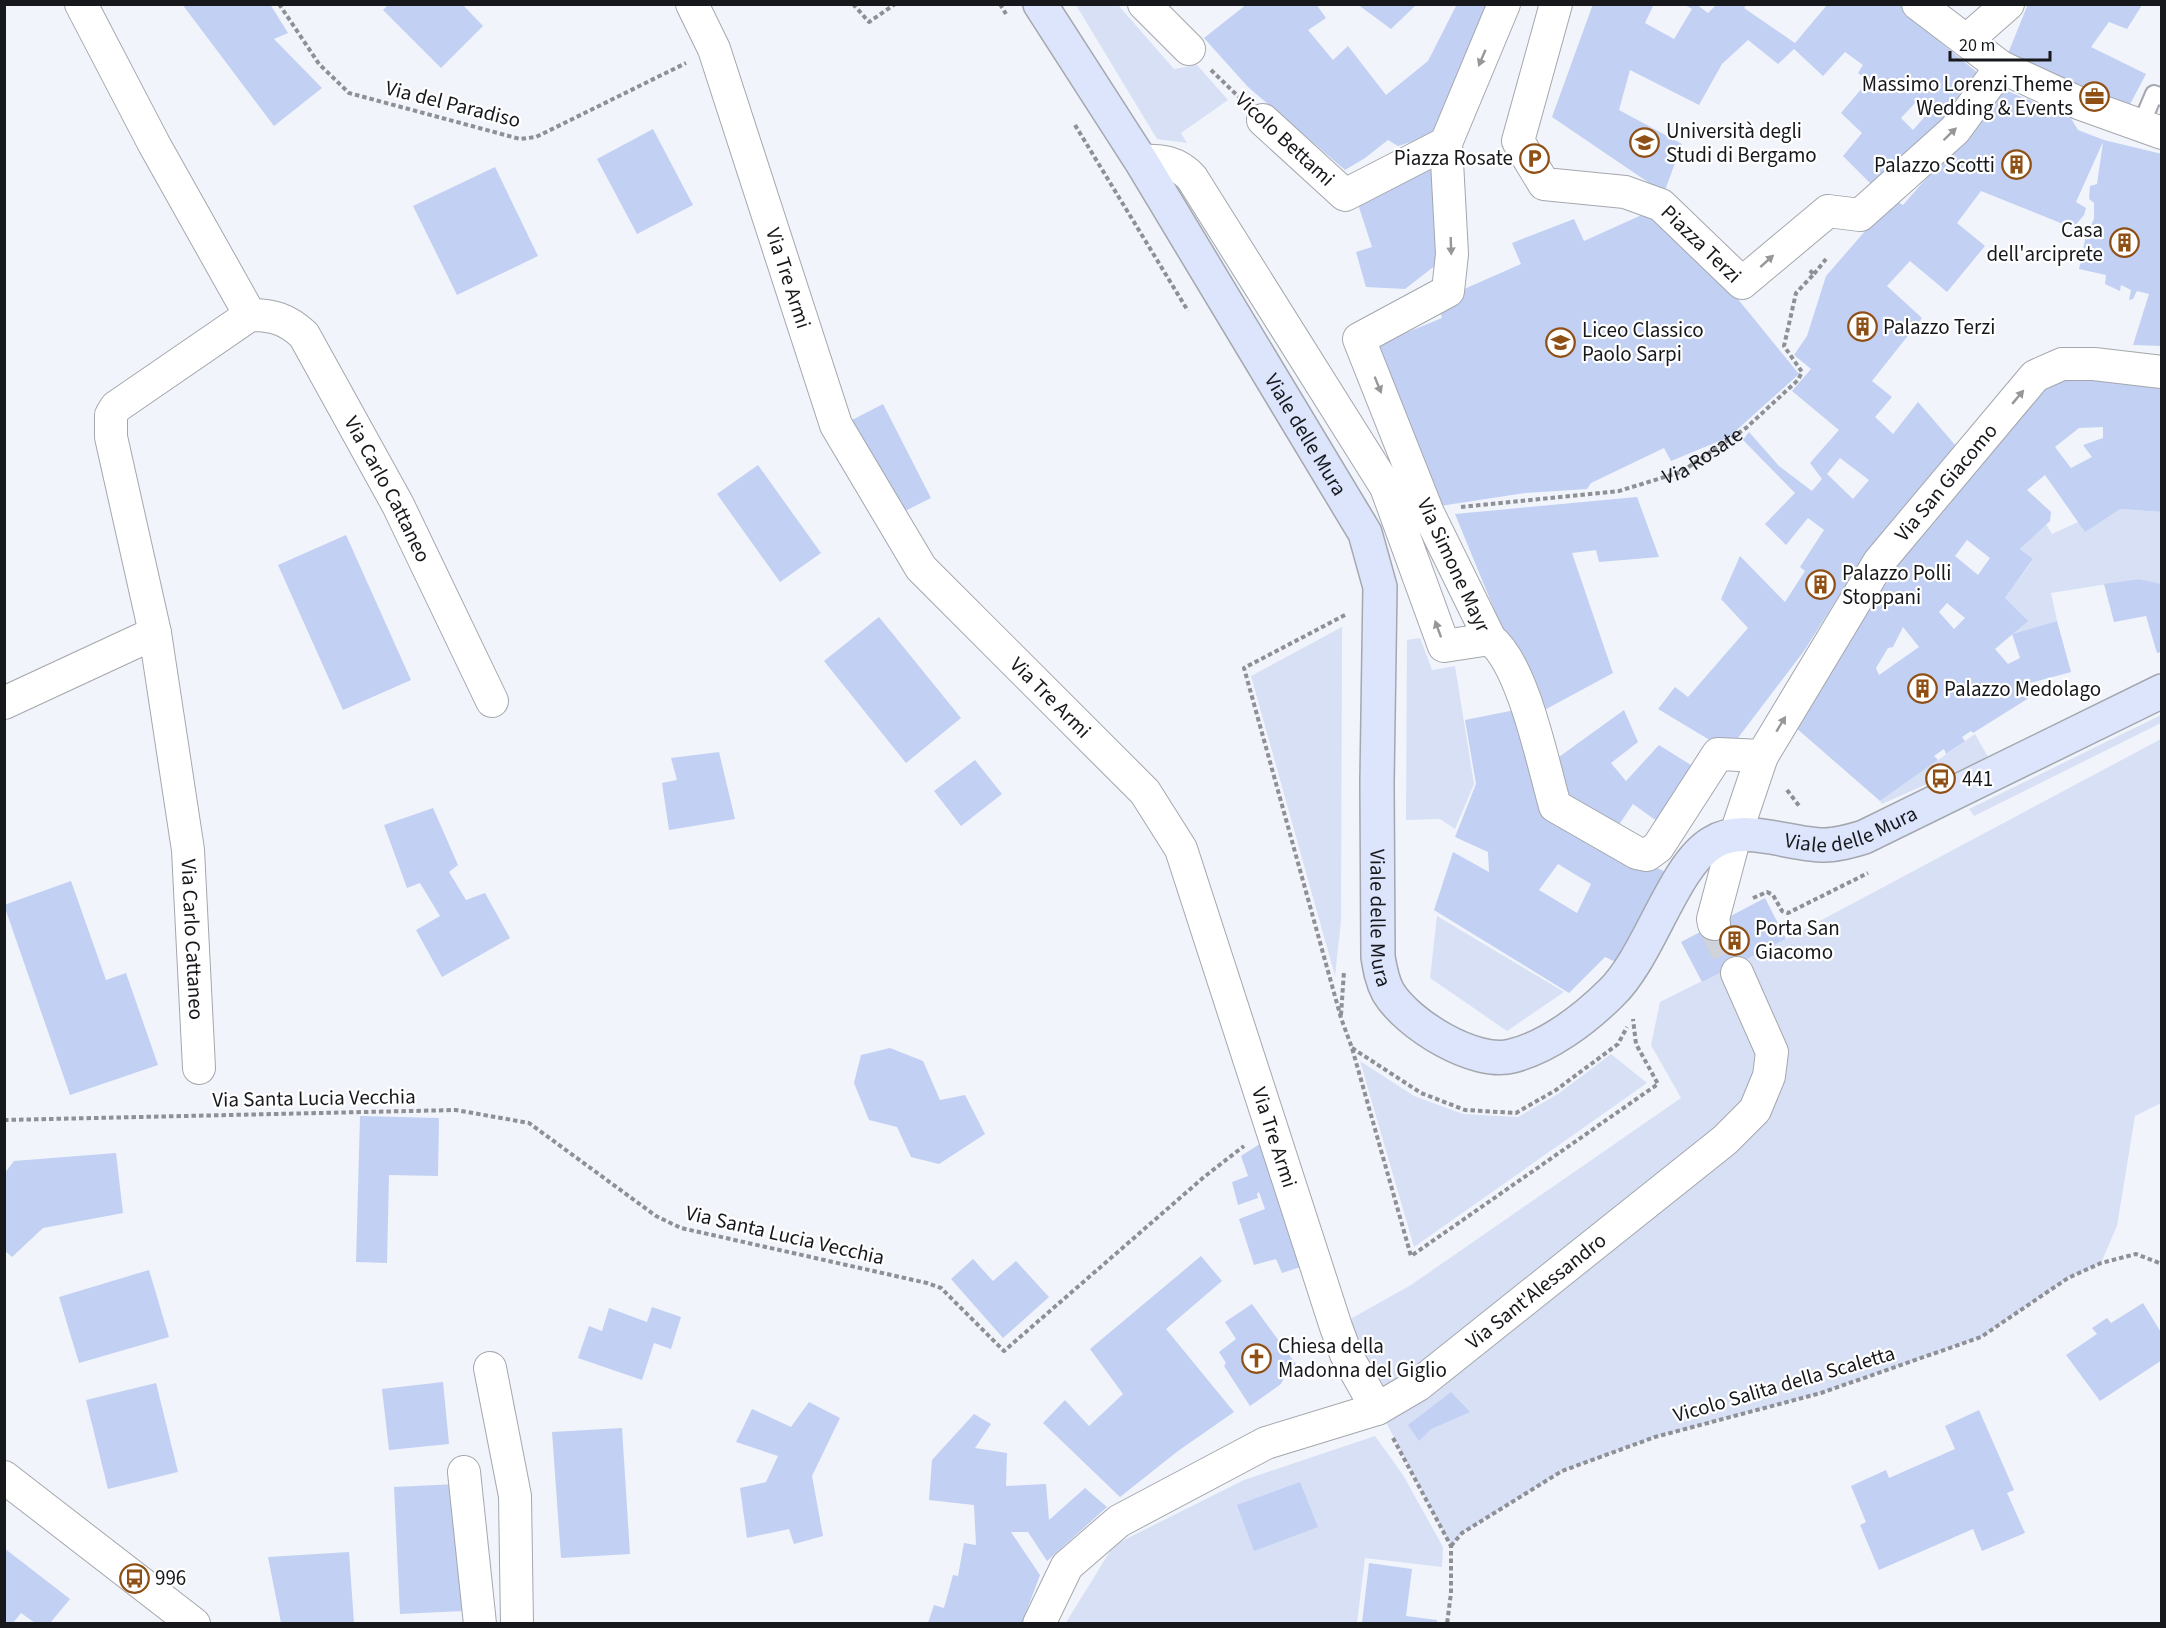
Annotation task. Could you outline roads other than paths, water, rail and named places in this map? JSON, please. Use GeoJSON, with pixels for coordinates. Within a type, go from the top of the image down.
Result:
{"type":"FeatureCollection","features":[{"type":"Feature","properties":{"kind":"street"},"geometry":{"type":"LineString","coordinates":[[81,4],[154,144],[250,315]]}},
{"type":"Feature","properties":{"kind":"street","name":"Via Tre Armi"},"geometry":{"type":"LineString","coordinates":[[692,4],[714,49],[836,425],[921,568],[1145,792],[1181,849],[1270,1130],[1346,1354],[1377,1409]]}},
{"type":"Feature","properties":{"kind":"street","name":"Viale delle Mura"},"geometry":{"type":"LineString","coordinates":[[1040,4],[1142,161],[1365,533],[1375,562],[1380,587],[1377,782],[1378,957],[1389,993],[1426,1028],[1468,1051],[1488,1057],[1509,1057],[1527,1052],[1548,1041],[1614,991],[1640,955],[1689,867],[1711,843],[1735,836],[1824,845],[1864,837],[2162,691]]}},
{"type":"Feature","properties":{"kind":"street"},"geometry":{"type":"LineString","coordinates":[[1144,4],[1189,49]]}},
{"type":"Feature","properties":{"kind":"street","name":"Via Simone Mayr"},"geometry":{"type":"LineString","coordinates":[[1142,161],[1169,162],[1179,166],[1192,178],[1386,487],[1444,646],[1496,643],[1428,513],[1359,339],[1448,291],[1452,254],[1446,142],[1504,4]]}},
{"type":"Feature","properties":{"kind":"street","name":"Piazza Terzi"},"geometry":{"type":"LineString","coordinates":[[1556,4],[1518,141],[1544,184],[1625,192],[1661,205],[1742,283],[1828,211],[1860,215],[1955,130],[2001,67]]}},
{"type":"Feature","properties":{"kind":"street"},"geometry":{"type":"LineString","coordinates":[[1918,4],[2001,67],[2081,104],[2151,130]]}},
{"type":"Feature","properties":{"kind":"street"},"geometry":{"type":"LineString","coordinates":[[1967,40],[2006,7]]}},
{"type":"Feature","properties":{"kind":"street","name":"Vicolo Bettami"},"geometry":{"type":"LineString","coordinates":[[1263,120],[1345,195],[1446,142]]}},
{"type":"Feature","properties":{"kind":"street","name":"Via Carlo Cattaneo"},"geometry":{"type":"LineString","coordinates":[[200,1068],[188,850],[155,633],[111,437],[111,415],[116,407],[250,315],[282,318],[304,335],[398,505],[492,701]]}},
{"type":"Feature","properties":{"kind":"street","name":"Via San Giacomo"},"geometry":{"type":"LineString","coordinates":[[1735,836],[1762,756],[1879,562],[2035,376],[2062,364],[2094,364],[2162,372]]}},
{"type":"Feature","properties":{"kind":"street"},"geometry":{"type":"LineString","coordinates":[[4,704],[155,633]]}},
{"type":"Feature","properties":{"kind":"street"},"geometry":{"type":"LineString","coordinates":[[1496,643],[1527,708],[1555,806],[1637,853],[1647,855],[1658,846],[1718,754],[1762,756]]}},
{"type":"Feature","properties":{"kind":"street"},"geometry":{"type":"LineString","coordinates":[[1714,924],[1713,920],[1735,836]]}},
{"type":"Feature","properties":{"kind":"street","name":"Via Sant'Alessandro"},"geometry":{"type":"LineString","coordinates":[[1039,1623],[1067,1566],[1119,1521],[1266,1443],[1377,1409],[1418,1385],[1725,1140],[1755,1110],[1770,1076],[1772,1052],[1737,973]]}},
{"type":"Feature","properties":{"kind":"street"},"geometry":{"type":"LineString","coordinates":[[490,1368],[515,1496],[517,1623]]}},
{"type":"Feature","properties":{"kind":"street"},"geometry":{"type":"LineString","coordinates":[[464,1472],[480,1623]]}},
{"type":"Feature","properties":{"kind":"street"},"geometry":{"type":"LineString","coordinates":[[4,1477],[194,1623]]}},
{"type":"Feature","properties":{"kind":"lane"},"geometry":{"type":"LineString","coordinates":[[2151,130],[2154,94],[2162,97]]}},
{"type":"Feature","properties":{"kind":"tunnel"},"geometry":{"type":"LineString","coordinates":[[1714,924],[1737,973]]}},
{"type":"Feature","properties":{"kind":"place","name":"Massimo Lorenzi Theme Wedding & Events"},"geometry":{"type":"Point","coordinates":[2094,96]}},
{"type":"Feature","properties":{"kind":"place","name":"Università degli Studi di Bergamo"},"geometry":{"type":"Point","coordinates":[1645,143]}},
{"type":"Feature","properties":{"kind":"place","name":"Piazza Rosate"},"geometry":{"type":"Point","coordinates":[1534,158]}},
{"type":"Feature","properties":{"kind":"place","name":"Palazzo Scotti"},"geometry":{"type":"Point","coordinates":[2016,165]}},
{"type":"Feature","properties":{"kind":"place","name":"Casa dell'arciprete"},"geometry":{"type":"Point","coordinates":[2124,242]}},
{"type":"Feature","properties":{"kind":"place","name":"Palazzo Terzi"},"geometry":{"type":"Point","coordinates":[1862,327]}},
{"type":"Feature","properties":{"kind":"place","name":"Liceo Classico Paolo Sarpi"},"geometry":{"type":"Point","coordinates":[1561,342]}},
{"type":"Feature","properties":{"kind":"place","name":"Palazzo Polli Stoppani"},"geometry":{"type":"Point","coordinates":[1821,585]}},
{"type":"Feature","properties":{"kind":"place","name":"Palazzo Medolago"},"geometry":{"type":"Point","coordinates":[1923,689]}},
{"type":"Feature","properties":{"kind":"place","name":"441"},"geometry":{"type":"Point","coordinates":[1941,779]}},
{"type":"Feature","properties":{"kind":"place","name":"Porta San Giacomo"},"geometry":{"type":"Point","coordinates":[1734,940]}},
{"type":"Feature","properties":{"kind":"place","name":"Chiesa della Madonna del Giglio"},"geometry":{"type":"Point","coordinates":[1257,1358]}},
{"type":"Feature","properties":{"kind":"place","name":"996"},"geometry":{"type":"Point","coordinates":[134,1578]}}]}
